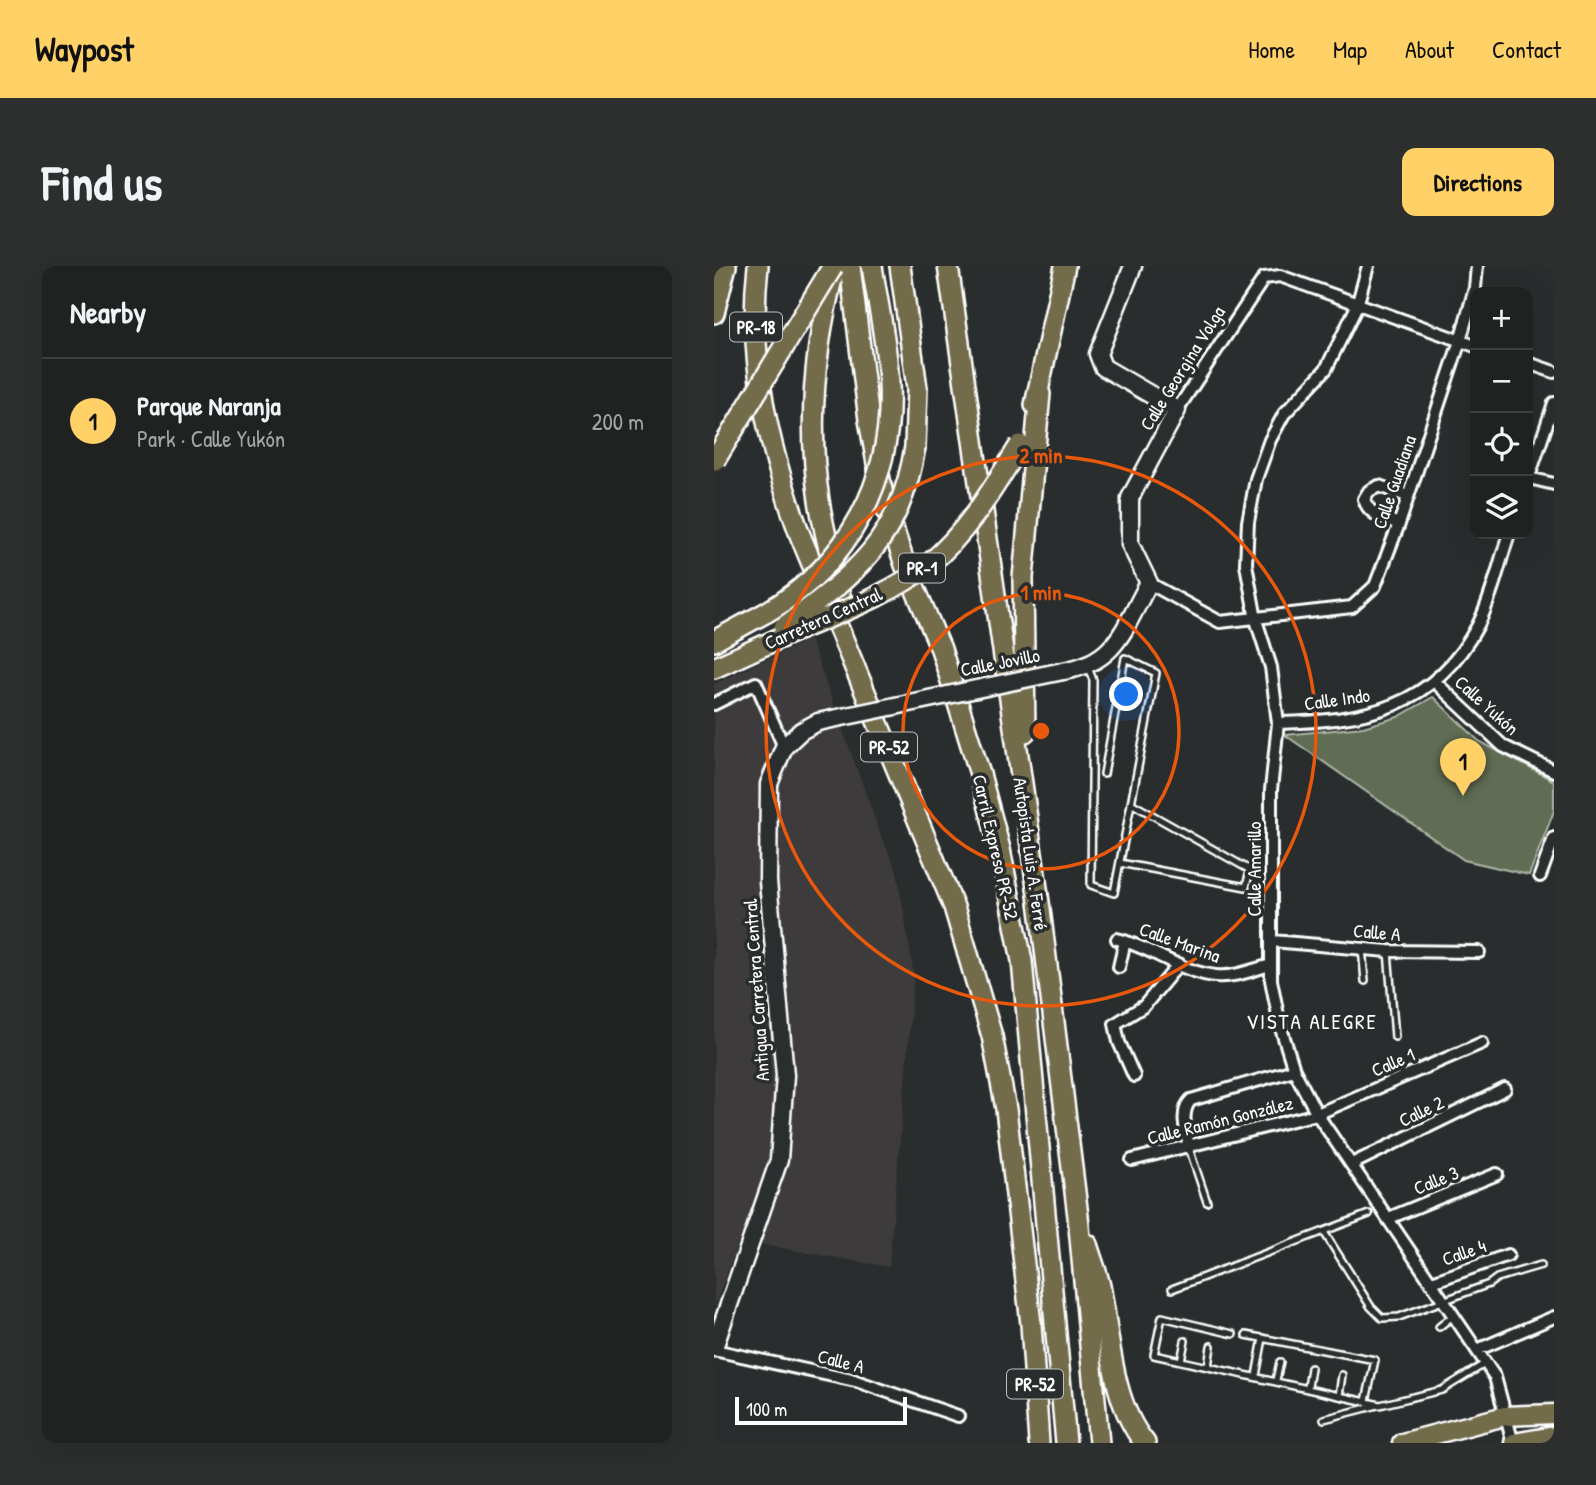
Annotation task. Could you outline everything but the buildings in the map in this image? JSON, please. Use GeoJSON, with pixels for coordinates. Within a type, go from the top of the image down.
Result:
{"type":"FeatureCollection","features":[{"type":"Feature","properties":{"kind":"highway"},"geometry":{"type":"LineString","coordinates":[[714,313],[726,266]]}},
{"type":"Feature","properties":{"kind":"highway","name":"PR-18"},"geometry":{"type":"LineString","coordinates":[[758,266],[756,315],[760,388]]}},
{"type":"Feature","properties":{"kind":"highway"},"geometry":{"type":"LineString","coordinates":[[714,461],[834,266]]}},
{"type":"Feature","properties":{"kind":"highway"},"geometry":{"type":"LineString","coordinates":[[834,266],[818,348],[813,442],[824,527],[866,689]]}},
{"type":"Feature","properties":{"kind":"highway","name":"Carril Expreso PR-52"},"geometry":{"type":"LineString","coordinates":[[850,266],[869,420],[884,501],[905,565],[941,649],[980,774],[1000,849],[1022,961],[1066,1443]]}},
{"type":"Feature","properties":{"kind":"highway"},"geometry":{"type":"LineString","coordinates":[[714,641],[799,593],[831,560],[858,522],[876,478],[884,446],[889,386],[872,266]]}},
{"type":"Feature","properties":{"kind":"highway"},"geometry":{"type":"LineString","coordinates":[[782,633],[846,582],[875,550],[904,491],[915,447],[917,388],[900,266]]}},
{"type":"Feature","properties":{"kind":"highway","name":"Autopista Luis A. Ferré"},"geometry":{"type":"LineString","coordinates":[[947,266],[1025,808],[1078,1216],[1099,1443]]}},
{"type":"Feature","properties":{"kind":"highway","name":"Carretera Central"},"geometry":{"type":"LineString","coordinates":[[714,668],[782,633],[905,581],[930,563],[957,537],[991,492],[1020,445],[1040,394],[1065,266]]}},
{"type":"Feature","properties":{"kind":"highway","name":"PR-52"},"geometry":{"type":"LineString","coordinates":[[760,388],[778,474],[800,535],[954,907],[992,1036],[1006,1110],[1031,1324],[1039,1443]]}},
{"type":"Feature","properties":{"kind":"highway"},"geometry":{"type":"LineString","coordinates":[[1025,808],[1023,578],[1040,394]]}},
{"type":"Feature","properties":{"kind":"highway"},"geometry":{"type":"LineString","coordinates":[[1078,1216],[1099,1283],[1114,1363],[1130,1423],[1145,1443]]}},
{"type":"Feature","properties":{"kind":"highway"},"geometry":{"type":"LineString","coordinates":[[1026,1443],[1031,1324]]}},
{"type":"Feature","properties":{"kind":"main road"},"geometry":{"type":"LineString","coordinates":[[1402,1443],[1505,1416],[1554,1414]]}},
{"type":"Feature","properties":{"kind":"main road"},"geometry":{"type":"LineString","coordinates":[[1513,1443],[1554,1436]]}},
{"type":"Feature","properties":{"kind":"street"},"geometry":{"type":"LineString","coordinates":[[1133,266],[1098,349],[1100,363],[1177,410]]}},
{"type":"Feature","properties":{"kind":"street","name":"Calle Amarillo"},"geometry":{"type":"LineString","coordinates":[[1368,266],[1357,306],[1326,369],[1284,414],[1256,479],[1248,522],[1246,564],[1256,620],[1271,667],[1278,723],[1271,790],[1271,965],[1280,1026],[1294,1070],[1317,1114],[1495,1377],[1513,1443]]}},
{"type":"Feature","properties":{"kind":"street","name":"Calle Guadiana"},"geometry":{"type":"LineString","coordinates":[[1256,620],[1352,607],[1375,586],[1399,524],[1460,341],[1475,288],[1477,266]]}},
{"type":"Feature","properties":{"kind":"street","name":"Calle Georgina Volga"},"geometry":{"type":"LineString","coordinates":[[1149,583],[1130,544],[1130,498],[1177,410],[1264,278],[1280,276],[1357,306],[1470,344]]}},
{"type":"Feature","properties":{"kind":"street"},"geometry":{"type":"LineString","coordinates":[[1533,365],[1554,372]]}},
{"type":"Feature","properties":{"kind":"street"},"geometry":{"type":"LineString","coordinates":[[1529,476],[1554,403]]}},
{"type":"Feature","properties":{"kind":"street"},"geometry":{"type":"LineString","coordinates":[[1533,480],[1554,484]]}},
{"type":"Feature","properties":{"kind":"street"},"geometry":{"type":"LineString","coordinates":[[1399,524],[1373,514],[1367,509],[1364,499],[1369,491],[1379,486],[1407,496]]}},
{"type":"Feature","properties":{"kind":"street","name":"Calle Indo"},"geometry":{"type":"LineString","coordinates":[[1278,723],[1367,715],[1403,702],[1435,682],[1460,653],[1479,624],[1507,539]]}},
{"type":"Feature","properties":{"kind":"street"},"geometry":{"type":"LineString","coordinates":[[1149,583],[1220,622],[1256,620]]}},
{"type":"Feature","properties":{"kind":"street","name":"Calle Jovillo"},"geometry":{"type":"LineString","coordinates":[[818,722],[1063,671],[1100,660],[1113,648],[1149,583]]}},
{"type":"Feature","properties":{"kind":"street","name":"Calle Yukón"},"geometry":{"type":"LineString","coordinates":[[1435,682],[1503,746],[1554,771]]}},
{"type":"Feature","properties":{"kind":"street"},"geometry":{"type":"LineString","coordinates":[[714,704],[756,684],[784,747]]}},
{"type":"Feature","properties":{"kind":"street","name":"Antigua Carretera Central"},"geometry":{"type":"LineString","coordinates":[[714,1349],[779,1160],[785,1075],[768,881],[769,784],[784,747],[801,731],[818,722]]}},
{"type":"Feature","properties":{"kind":"street"},"geometry":{"type":"LineString","coordinates":[[1539,876],[1554,838]]}},
{"type":"Feature","properties":{"kind":"street","name":"Calle Marina"},"geometry":{"type":"LineString","coordinates":[[1119,967],[1121,940],[1216,976],[1271,965]]}},
{"type":"Feature","properties":{"kind":"street","name":"Calle A"},"geometry":{"type":"LineString","coordinates":[[1272,941],[1388,951],[1479,952]]}},
{"type":"Feature","properties":{"kind":"street"},"geometry":{"type":"LineString","coordinates":[[1135,1076],[1119,1042],[1115,1024],[1144,1006],[1179,964]]}},
{"type":"Feature","properties":{"kind":"street","name":"Calle 1"},"geometry":{"type":"LineString","coordinates":[[1317,1114],[1482,1043]]}},
{"type":"Feature","properties":{"kind":"street"},"geometry":{"type":"LineString","coordinates":[[1189,1148],[1185,1118],[1186,1105],[1191,1100],[1294,1070]]}},
{"type":"Feature","properties":{"kind":"street","name":"Calle 2"},"geometry":{"type":"LineString","coordinates":[[1352,1164],[1505,1088]]}},
{"type":"Feature","properties":{"kind":"street","name":"Calle Ramón González"},"geometry":{"type":"LineString","coordinates":[[1132,1160],[1189,1148],[1317,1114]]}},
{"type":"Feature","properties":{"kind":"street","name":"Calle 3"},"geometry":{"type":"LineString","coordinates":[[1389,1218],[1497,1174]]}},
{"type":"Feature","properties":{"kind":"street","name":"Calle 4"},"geometry":{"type":"LineString","coordinates":[[1432,1282],[1508,1255]]}},
{"type":"Feature","properties":{"kind":"street"},"geometry":{"type":"LineString","coordinates":[[1477,1350],[1554,1317]]}},
{"type":"Feature","properties":{"kind":"street","name":"Calle A"},"geometry":{"type":"LineString","coordinates":[[714,1349],[856,1381],[958,1416]]}},
{"type":"Feature","properties":{"kind":"lane"},"geometry":{"type":"LineString","coordinates":[[1087,665],[1093,680],[1091,885],[1114,893],[1156,673],[1125,658],[1104,774]]}},
{"type":"Feature","properties":{"kind":"lane"},"geometry":{"type":"LineString","coordinates":[[1121,863],[1246,887],[1250,870],[1131,803]]}},
{"type":"Feature","properties":{"kind":"lane"},"geometry":{"type":"LineString","coordinates":[[1362,948],[1365,981]]}},
{"type":"Feature","properties":{"kind":"lane"},"geometry":{"type":"LineString","coordinates":[[1388,951],[1395,1037]]}},
{"type":"Feature","properties":{"kind":"lane"},"geometry":{"type":"LineString","coordinates":[[1189,1148],[1207,1202]]}},
{"type":"Feature","properties":{"kind":"lane"},"geometry":{"type":"LineString","coordinates":[[1172,1289],[1369,1214]]}},
{"type":"Feature","properties":{"kind":"lane"},"geometry":{"type":"LineString","coordinates":[[1324,1232],[1371,1307],[1382,1318],[1399,1317],[1489,1284],[1497,1278],[1541,1265]]}},
{"type":"Feature","properties":{"kind":"lane"},"geometry":{"type":"LineString","coordinates":[[1439,1327],[1454,1315]]}},
{"type":"Feature","properties":{"kind":"lane"},"geometry":{"type":"LineString","coordinates":[[1233,1334],[1162,1317],[1154,1355],[1380,1405]]}},
{"type":"Feature","properties":{"kind":"lane"},"geometry":{"type":"LineString","coordinates":[[1246,1335],[1375,1360],[1366,1401]]}},
{"type":"Feature","properties":{"kind":"lane"},"geometry":{"type":"LineString","coordinates":[[1256,1376],[1263,1338]]}},
{"type":"Feature","properties":{"kind":"lane"},"geometry":{"type":"LineString","coordinates":[[1181,1361],[1185,1341]]}},
{"type":"Feature","properties":{"kind":"lane"},"geometry":{"type":"LineString","coordinates":[[1208,1367],[1211,1346]]}},
{"type":"Feature","properties":{"kind":"lane"},"geometry":{"type":"LineString","coordinates":[[1276,1380],[1280,1362]]}},
{"type":"Feature","properties":{"kind":"lane"},"geometry":{"type":"LineString","coordinates":[[1324,1419],[1442,1390],[1486,1363]]}},
{"type":"Feature","properties":{"kind":"lane"},"geometry":{"type":"LineString","coordinates":[[1308,1387],[1311,1368]]}},
{"type":"Feature","properties":{"kind":"lane"},"geometry":{"type":"LineString","coordinates":[[1339,1396],[1342,1375]]}},
{"type":"Feature","properties":{"kind":"shaded area"},"geometry":{"type":"Polygon","coordinates":[[[810,639],[881,836],[897,871],[914,976],[889,1267],[769,1246],[741,1236],[714,1307],[714,684],[810,639]]]}},
{"type":"Feature","properties":{"kind":"green space"},"geometry":{"type":"Polygon","coordinates":[[[1433,697],[1479,741],[1554,781],[1554,811],[1529,875],[1464,860],[1285,735],[1363,727],[1398,717],[1433,697]]]}},
{"type":"Feature","properties":{"kind":"place","name":"Parque Naranja"},"geometry":{"type":"Point","coordinates":[1463,796]}},
{"type":"Feature","properties":{"kind":"district","name":"VISTA ALEGRE"},"geometry":{"type":"Point","coordinates":[1312,1021]}}]}
